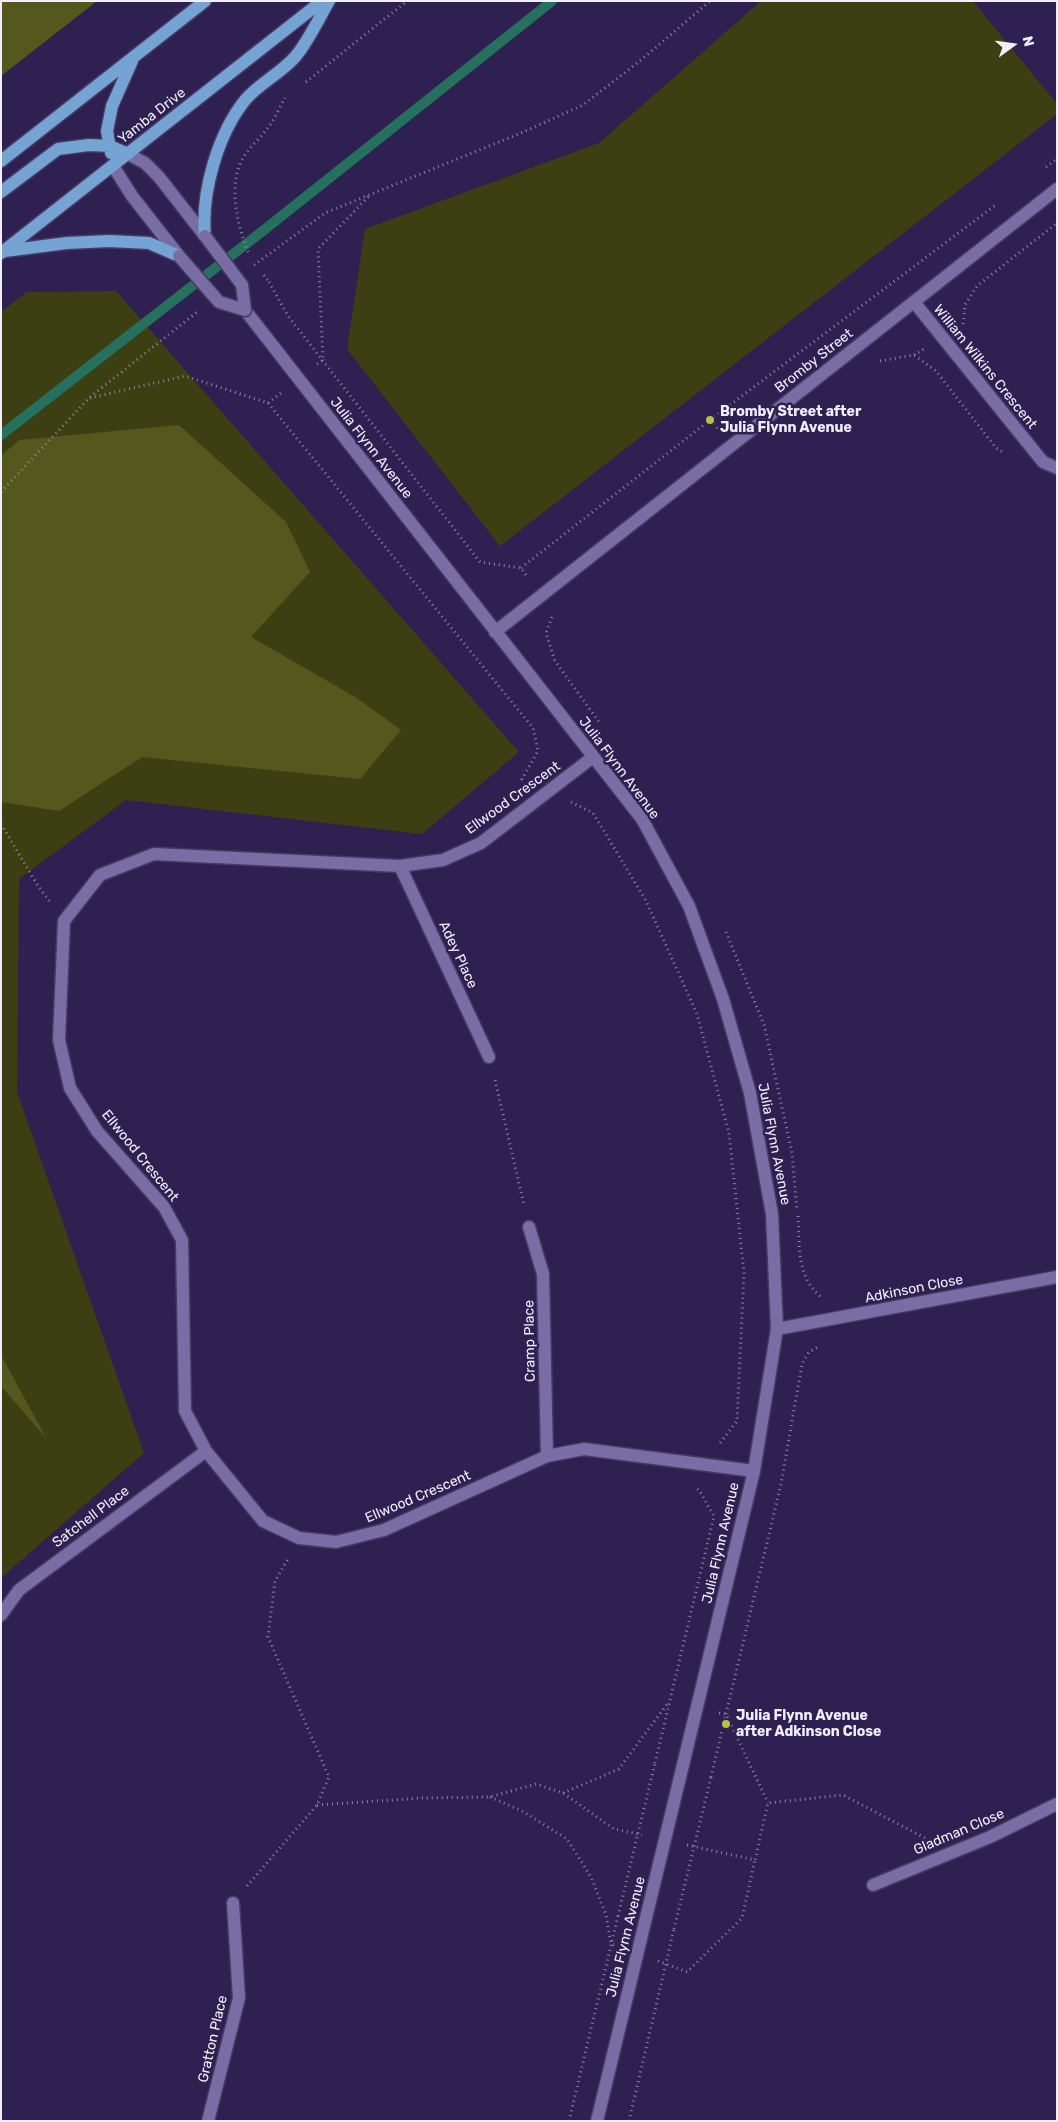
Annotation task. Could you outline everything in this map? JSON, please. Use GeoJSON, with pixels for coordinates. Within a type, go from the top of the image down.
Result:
{"type":"FeatureCollection","features":[{"type":"Feature","properties":{"kind":"main road"},"geometry":{"type":"LineString","coordinates":[[1,161],[205,1]]}},
{"type":"Feature","properties":{"kind":"main road","name":"Yamba Drive"},"geometry":{"type":"LineString","coordinates":[[2,252],[322,1]]}},
{"type":"Feature","properties":{"kind":"main road"},"geometry":{"type":"LineString","coordinates":[[205,236],[204,222],[208,188],[221,139],[246,99],[296,56],[329,1]]}},
{"type":"Feature","properties":{"kind":"main road"},"geometry":{"type":"LineString","coordinates":[[113,166],[108,131],[112,106],[132,58]]}},
{"type":"Feature","properties":{"kind":"main road"},"geometry":{"type":"LineString","coordinates":[[1,192],[58,149],[89,145],[110,146],[128,154]]}},
{"type":"Feature","properties":{"kind":"main road"},"geometry":{"type":"LineString","coordinates":[[2,252],[67,243],[109,242],[149,243],[178,256]]}},
{"type":"Feature","properties":{"kind":"street"},"geometry":{"type":"LineString","coordinates":[[113,166],[132,196],[178,256],[219,302],[245,310],[242,285],[159,177],[145,164],[128,154]]}},
{"type":"Feature","properties":{"kind":"street","name":"Bromby Street"},"geometry":{"type":"LineString","coordinates":[[495,632],[1057,190]]}},
{"type":"Feature","properties":{"kind":"street","name":"William Wilkins Crescent"},"geometry":{"type":"LineString","coordinates":[[914,302],[1043,462],[1057,468]]}},
{"type":"Feature","properties":{"kind":"street","name":"Julia Flynn Avenue"},"geometry":{"type":"LineString","coordinates":[[245,310],[642,819],[684,897],[723,999],[750,1093],[772,1214],[778,1329],[754,1471],[597,2121]]}},
{"type":"Feature","properties":{"kind":"street","name":"Ellwood Crescent"},"geometry":{"type":"LineString","coordinates":[[593,757],[481,843],[443,860],[400,866],[154,854],[100,874],[64,921],[59,1040],[70,1088],[97,1131],[164,1207],[182,1240],[185,1411],[206,1451],[263,1521],[299,1538],[336,1542],[384,1530],[547,1456],[584,1449],[754,1471]]}},
{"type":"Feature","properties":{"kind":"street","name":"Adey Place"},"geometry":{"type":"LineString","coordinates":[[400,866],[489,1057]]}},
{"type":"Feature","properties":{"kind":"street","name":"Cramp Place"},"geometry":{"type":"LineString","coordinates":[[529,1227],[544,1274],[547,1456]]}},
{"type":"Feature","properties":{"kind":"street","name":"Adkinson Close"},"geometry":{"type":"LineString","coordinates":[[778,1329],[1057,1277]]}},
{"type":"Feature","properties":{"kind":"street","name":"Satchell Place"},"geometry":{"type":"LineString","coordinates":[[1,1616],[18,1590],[206,1451]]}},
{"type":"Feature","properties":{"kind":"street","name":"Gladman Close"},"geometry":{"type":"LineString","coordinates":[[873,1885],[990,1837],[1057,1804]]}},
{"type":"Feature","properties":{"kind":"street","name":"Gratton Place"},"geometry":{"type":"LineString","coordinates":[[208,2121],[239,1998],[233,1903]]}},
{"type":"Feature","properties":{"kind":"path"},"geometry":{"type":"LineString","coordinates":[[300,86],[407,1]]}},
{"type":"Feature","properties":{"kind":"path"},"geometry":{"type":"LineString","coordinates":[[481,148],[521,133],[583,105],[642,60],[710,1]]}},
{"type":"Feature","properties":{"kind":"path"},"geometry":{"type":"LineString","coordinates":[[251,259],[241,235],[236,210],[237,176],[243,159],[271,124],[285,98],[292,92]]}},
{"type":"Feature","properties":{"kind":"path"},"geometry":{"type":"LineString","coordinates":[[1041,171],[1057,159]]}},
{"type":"Feature","properties":{"kind":"path"},"geometry":{"type":"LineString","coordinates":[[270,282],[288,316],[480,562],[521,568],[710,420],[1002,200]]}},
{"type":"Feature","properties":{"kind":"path"},"geometry":{"type":"LineString","coordinates":[[874,366],[882,360],[914,355],[963,324],[965,306],[976,286],[1057,223]]}},
{"type":"Feature","properties":{"kind":"path"},"geometry":{"type":"LineString","coordinates":[[914,355],[936,371],[996,448],[1011,459]]}},
{"type":"Feature","properties":{"kind":"path"},"geometry":{"type":"LineString","coordinates":[[268,403],[533,728],[538,751],[522,779],[547,806],[570,801],[593,813],[645,899],[697,1014],[729,1134],[744,1273],[737,1420],[717,1447]]}},
{"type":"Feature","properties":{"kind":"path"},"geometry":{"type":"LineString","coordinates":[[521,568],[553,616],[546,633],[555,661],[601,725]]}},
{"type":"Feature","properties":{"kind":"path"},"geometry":{"type":"LineString","coordinates":[[1,824],[38,886],[64,921]]}},
{"type":"Feature","properties":{"kind":"path"},"geometry":{"type":"LineString","coordinates":[[629,2121],[781,1484],[802,1364],[809,1352],[826,1342],[826,1302],[810,1288],[802,1272],[792,1153],[764,1026],[724,929]]}},
{"type":"Feature","properties":{"kind":"path"},"geometry":{"type":"LineString","coordinates":[[489,1057],[529,1227]]}},
{"type":"Feature","properties":{"kind":"path"},"geometry":{"type":"LineString","coordinates":[[569,2121],[714,1516],[699,1490],[683,1480],[688,1462]]}},
{"type":"Feature","properties":{"kind":"path"},"geometry":{"type":"LineString","coordinates":[[233,1903],[317,1805],[328,1777],[268,1637],[275,1582],[299,1538]]}},
{"type":"Feature","properties":{"kind":"path"},"geometry":{"type":"LineString","coordinates":[[490,1797],[522,1811],[567,1839]]}},
{"type":"Feature","properties":{"kind":"green space"},"geometry":{"type":"Polygon","coordinates":[[[1,1],[97,1],[1,76],[1,1]]]}},
{"type":"Feature","properties":{"kind":"green space"},"geometry":{"type":"Polygon","coordinates":[[[761,1],[973,1],[1057,104],[1057,114],[500,546],[347,349],[365,229],[599,143],[761,1]]]}},
{"type":"Feature","properties":{"kind":"green space"},"geometry":{"type":"Polygon","coordinates":[[[116,291],[519,752],[422,834],[126,800],[19,879],[17,1092],[144,1453],[1,1578],[1,312],[27,292],[116,291]]]}},
{"type":"Feature","properties":{"kind":"green space"},"geometry":{"type":"Polygon","coordinates":[[[179,425],[286,522],[310,572],[251,637],[357,698],[401,730],[360,779],[142,757],[59,811],[1,802],[1,456],[19,440],[179,425]]]}},
{"type":"Feature","properties":{"kind":"green space"},"geometry":{"type":"Polygon","coordinates":[[[1,1355],[46,1438],[1,1386],[1,1355]]]}},
{"type":"Feature","properties":{"kind":"waterway"},"geometry":{"type":"LineString","coordinates":[[1,435],[264,230],[552,1]]}},
{"type":"Feature","properties":{"kind":"place","name":"Bromby Street after Julia Flynn Avenue"},"geometry":{"type":"Point","coordinates":[710,420]}},
{"type":"Feature","properties":{"kind":"place","name":"Julia Flynn Avenue after Adkinson Close"},"geometry":{"type":"Point","coordinates":[726,1724]}}]}
